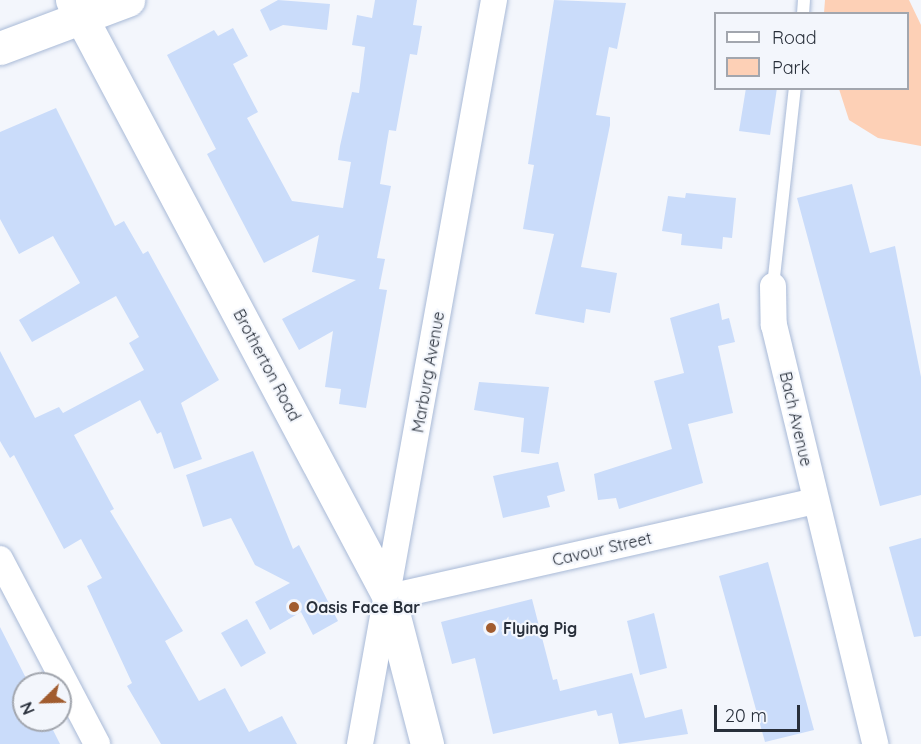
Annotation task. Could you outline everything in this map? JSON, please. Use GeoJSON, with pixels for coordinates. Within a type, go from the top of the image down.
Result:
{"type":"FeatureCollection","features":[{"type":"Feature","properties":{"kind":"street"},"geometry":{"type":"LineString","coordinates":[[0,48],[77,9],[128,0]]}},
{"type":"Feature","properties":{"kind":"street","name":"Marburg Avenue"},"geometry":{"type":"LineString","coordinates":[[360,744],[389,597],[494,0]]}},
{"type":"Feature","properties":{"kind":"street","name":"Brotherton Road"},"geometry":{"type":"LineString","coordinates":[[77,9],[389,597],[427,744]]}},
{"type":"Feature","properties":{"kind":"street","name":"Bach Avenue"},"geometry":{"type":"LineString","coordinates":[[773,286],[774,325],[875,744]]}},
{"type":"Feature","properties":{"kind":"street","name":"Cavour Street"},"geometry":{"type":"LineString","coordinates":[[389,597],[815,501]]}},
{"type":"Feature","properties":{"kind":"street"},"geometry":{"type":"LineString","coordinates":[[0,559],[97,744]]}},
{"type":"Feature","properties":{"kind":"lane","name":"Bach Avenue"},"geometry":{"type":"LineString","coordinates":[[773,286],[795,90]]}},
{"type":"Feature","properties":{"kind":"green space"},"geometry":{"type":"Polygon","coordinates":[[[825,0],[909,0],[921,25],[921,146],[878,138],[849,120],[839,90],[909,90],[909,12],[824,12],[825,0]]]}},
{"type":"Feature","properties":{"kind":"building"},"geometry":{"type":"Polygon","coordinates":[[[278,0],[330,4],[327,30],[283,25],[270,31],[260,10],[278,0]]]}},
{"type":"Feature","properties":{"kind":"building"},"geometry":{"type":"Polygon","coordinates":[[[375,0],[417,0],[413,25],[422,26],[417,55],[410,54],[396,131],[389,130],[380,184],[391,186],[377,258],[385,259],[379,289],[387,290],[366,408],[339,404],[341,389],[325,387],[333,331],[299,350],[282,319],[356,280],[312,272],[319,235],[264,263],[207,154],[216,149],[167,55],[214,30],[218,36],[233,28],[248,56],[233,64],[258,112],[247,118],[292,201],[343,208],[351,162],[338,160],[352,92],[359,93],[365,47],[352,45],[357,15],[372,18],[375,0]]]}},
{"type":"Feature","properties":{"kind":"building"},"geometry":{"type":"Polygon","coordinates":[[[554,0],[626,3],[617,49],[609,47],[596,115],[610,117],[610,125],[581,267],[617,273],[610,313],[586,309],[584,323],[535,314],[554,234],[523,229],[534,165],[528,164],[554,0]]]}},
{"type":"Feature","properties":{"kind":"building"},"geometry":{"type":"Polygon","coordinates":[[[746,90],[777,90],[770,135],[739,131],[746,90]]]}},
{"type":"Feature","properties":{"kind":"building"},"geometry":{"type":"Polygon","coordinates":[[[56,108],[115,226],[124,221],[143,254],[148,251],[219,380],[181,403],[202,459],[174,469],[161,432],[157,434],[140,400],[74,435],[114,509],[110,511],[183,631],[165,641],[199,701],[225,688],[249,732],[282,716],[297,744],[161,744],[127,686],[132,683],[87,586],[102,578],[81,539],[64,549],[14,455],[10,458],[0,441],[0,351],[35,418],[59,407],[63,413],[144,370],[129,343],[139,337],[116,296],[32,342],[19,320],[80,283],[53,236],[19,254],[0,219],[0,132],[56,108]]]}},
{"type":"Feature","properties":{"kind":"building"},"geometry":{"type":"Polygon","coordinates":[[[852,184],[870,253],[895,246],[921,377],[921,495],[880,506],[797,198],[852,184]]]}},
{"type":"Feature","properties":{"kind":"building"},"geometry":{"type":"Polygon","coordinates":[[[686,193],[736,198],[732,238],[723,237],[722,249],[681,245],[682,234],[662,231],[668,196],[685,198],[686,193]]]}},
{"type":"Feature","properties":{"kind":"building"},"geometry":{"type":"Polygon","coordinates":[[[719,303],[722,320],[729,318],[735,342],[718,346],[733,413],[688,424],[703,483],[619,509],[616,498],[598,500],[594,474],[672,449],[654,381],[684,373],[670,318],[719,303]]]}},
{"type":"Feature","properties":{"kind":"building"},"geometry":{"type":"Polygon","coordinates":[[[479,382],[549,387],[539,454],[521,452],[524,418],[474,410],[479,382]]]}},
{"type":"Feature","properties":{"kind":"building"},"geometry":{"type":"Polygon","coordinates":[[[253,451],[293,549],[299,545],[338,621],[313,635],[301,612],[270,630],[255,602],[290,583],[255,565],[231,518],[203,527],[186,475],[253,451]]]}},
{"type":"Feature","properties":{"kind":"building"},"geometry":{"type":"Polygon","coordinates":[[[558,462],[565,491],[547,496],[550,507],[503,518],[493,476],[558,462]]]}},
{"type":"Feature","properties":{"kind":"building"},"geometry":{"type":"Polygon","coordinates":[[[921,538],[921,636],[914,637],[889,547],[921,538]]]}},
{"type":"Feature","properties":{"kind":"building"},"geometry":{"type":"Polygon","coordinates":[[[768,562],[814,730],[765,742],[719,576],[768,562]]]}},
{"type":"Feature","properties":{"kind":"building"},"geometry":{"type":"Polygon","coordinates":[[[532,599],[553,680],[557,679],[560,691],[632,673],[645,718],[682,709],[688,734],[619,744],[612,713],[598,716],[596,710],[493,734],[475,658],[452,664],[441,622],[532,599]]]}},
{"type":"Feature","properties":{"kind":"building"},"geometry":{"type":"Polygon","coordinates":[[[654,613],[667,668],[640,675],[627,621],[654,613]]]}},
{"type":"Feature","properties":{"kind":"building"},"geometry":{"type":"Polygon","coordinates":[[[247,619],[266,653],[241,667],[221,633],[247,619]]]}},
{"type":"Feature","properties":{"kind":"building"},"geometry":{"type":"Polygon","coordinates":[[[0,627],[23,672],[12,672],[12,732],[54,732],[60,744],[0,744],[0,627]]]}},
{"type":"Feature","properties":{"kind":"place","name":"Oasis Face Bar"},"geometry":{"type":"Point","coordinates":[294,607]}},
{"type":"Feature","properties":{"kind":"place","name":"Flying Pig"},"geometry":{"type":"Point","coordinates":[491,628]}}]}
